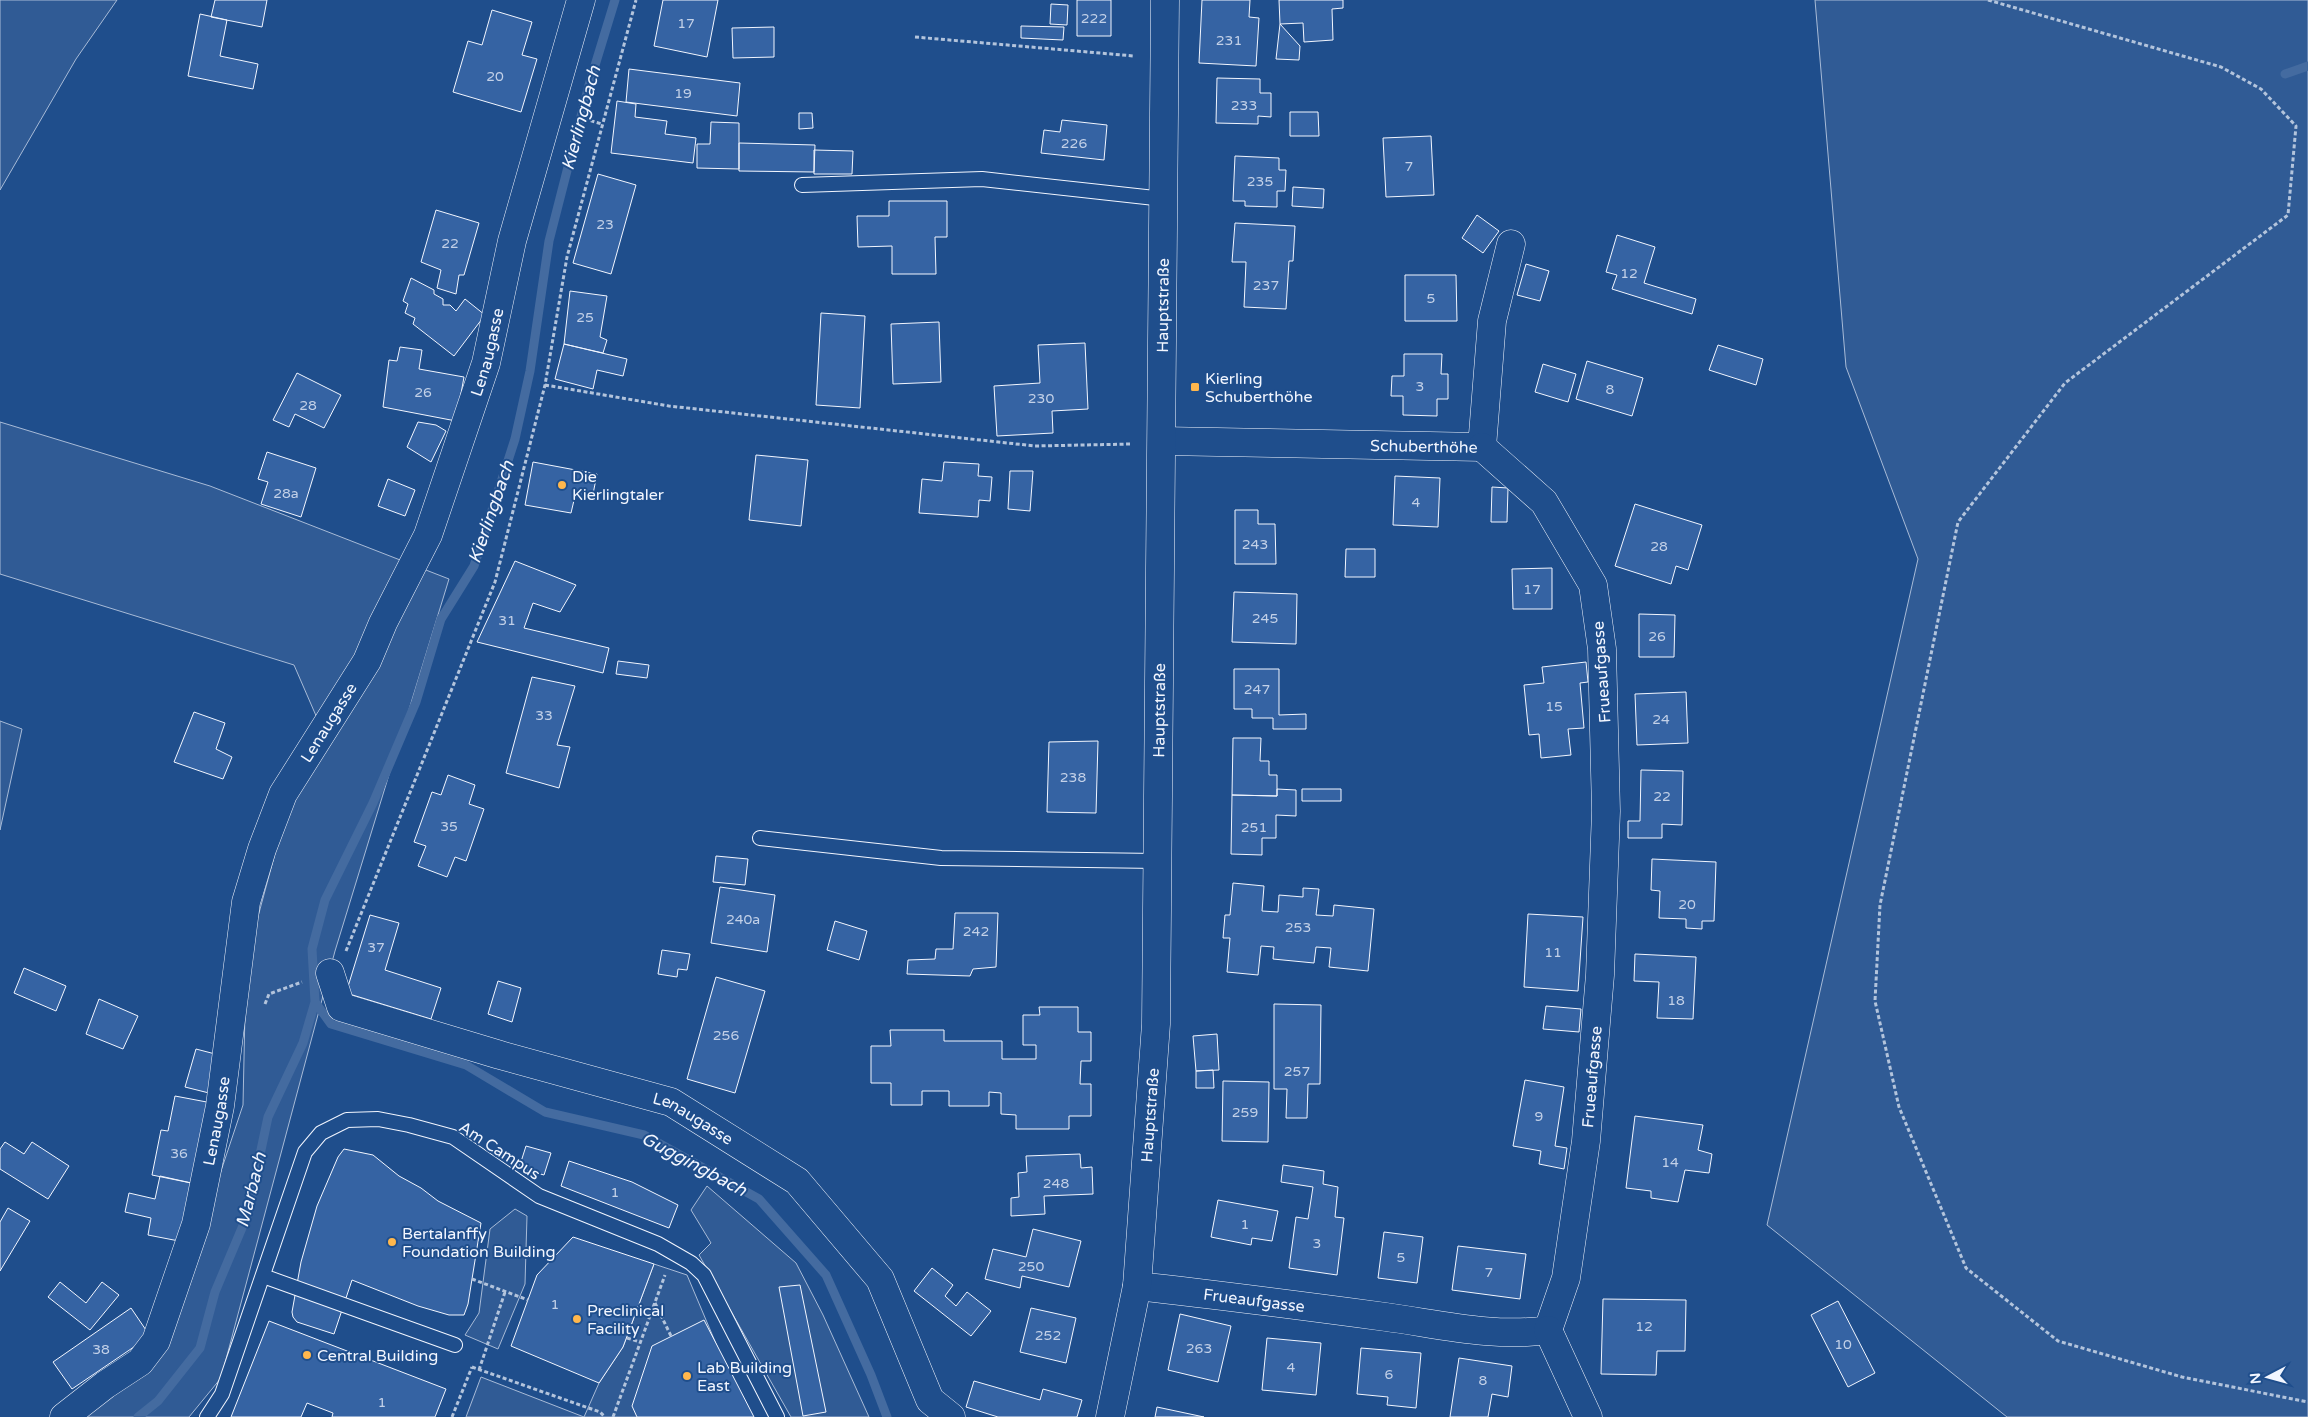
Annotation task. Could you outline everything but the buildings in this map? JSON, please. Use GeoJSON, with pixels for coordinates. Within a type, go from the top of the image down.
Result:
{"type":"FeatureCollection","features":[{"type":"Feature","properties":{"kind":"street","name":"Lenaugasse"},"geometry":{"type":"LineString","coordinates":[[64,1417],[140,1362],[156,1341],[196,1224],[220,1106],[246,902],[262,849],[283,794],[366,661],[383,623],[428,535],[486,363],[512,241],[581,0]]}},
{"type":"Feature","properties":{"kind":"street","name":"Hauptstraße"},"geometry":{"type":"LineString","coordinates":[[1110,1417],[1137,1286],[1156,1024],[1165,0]]}},
{"type":"Feature","properties":{"kind":"street","name":"Schuberthöhe"},"geometry":{"type":"LineString","coordinates":[[1162,441],[1482,447],[1492,322],[1511,244]]}},
{"type":"Feature","properties":{"kind":"street","name":"Frueaufgasse"},"geometry":{"type":"LineString","coordinates":[[1137,1286],[1280,1302],[1488,1331],[1530,1333],[1548,1330],[1566,1278],[1586,1141],[1600,975],[1606,811],[1602,649],[1593,585],[1544,502],[1482,447]]}},
{"type":"Feature","properties":{"kind":"street","name":"Lenaugasse"},"geometry":{"type":"LineString","coordinates":[[330,973],[341,1007],[500,1055],[671,1102],[797,1181],[880,1279],[930,1400],[951,1417]]}},
{"type":"Feature","properties":{"kind":"street"},"geometry":{"type":"LineString","coordinates":[[1548,1330],[1588,1417]]}},
{"type":"Feature","properties":{"kind":"lane"},"geometry":{"type":"LineString","coordinates":[[802,185],[982,179],[1164,199]]}},
{"type":"Feature","properties":{"kind":"lane"},"geometry":{"type":"LineString","coordinates":[[760,838],[941,858],[1158,861]]}},
{"type":"Feature","properties":{"kind":"lane","name":"Am Campus"},"geometry":{"type":"LineString","coordinates":[[207,1417],[222,1394],[305,1152],[321,1133],[347,1120],[378,1119],[409,1124],[453,1137],[539,1196],[658,1244],[691,1263],[704,1274],[777,1417]]}},
{"type":"Feature","properties":{"kind":"lane"},"geometry":{"type":"LineString","coordinates":[[263,1276],[455,1345]]}},
{"type":"Feature","properties":{"kind":"path"},"geometry":{"type":"LineString","coordinates":[[330,973],[339,969],[495,582],[544,385],[567,256],[636,0]]}},
{"type":"Feature","properties":{"kind":"path"},"geometry":{"type":"LineString","coordinates":[[1988,0],[2221,67],[2261,89],[2296,126],[2288,215],[2065,383],[1958,522],[1880,904],[1875,1001],[1899,1107],[1966,1268],[2058,1341],[2182,1377],[2308,1402]]}},
{"type":"Feature","properties":{"kind":"path"},"geometry":{"type":"LineString","coordinates":[[915,37],[1165,59]]}},
{"type":"Feature","properties":{"kind":"path"},"geometry":{"type":"LineString","coordinates":[[592,121],[602,124]]}},
{"type":"Feature","properties":{"kind":"path"},"geometry":{"type":"LineString","coordinates":[[544,385],[669,406],[1035,446],[1122,446],[1162,441]]}},
{"type":"Feature","properties":{"kind":"path"},"geometry":{"type":"LineString","coordinates":[[612,1417],[673,1253]]}},
{"type":"Feature","properties":{"kind":"path"},"geometry":{"type":"LineString","coordinates":[[472,1279],[528,1300]]}},
{"type":"Feature","properties":{"kind":"path"},"geometry":{"type":"LineString","coordinates":[[479,1370],[505,1292]]}},
{"type":"Feature","properties":{"kind":"path"},"geometry":{"type":"LineString","coordinates":[[655,1302],[671,1336]]}},
{"type":"Feature","properties":{"kind":"path"},"geometry":{"type":"LineString","coordinates":[[627,1338],[640,1342]]}},
{"type":"Feature","properties":{"kind":"path"},"geometry":{"type":"LineString","coordinates":[[452,1417],[472,1367],[468,1354],[455,1345]]}},
{"type":"Feature","properties":{"kind":"path"},"geometry":{"type":"LineString","coordinates":[[472,1367],[600,1412],[605,1417]]}},
{"type":"Feature","properties":{"kind":"shaded area"},"geometry":{"type":"Polygon","coordinates":[[[0,0],[117,0],[76,59],[0,190],[0,0]]]}},
{"type":"Feature","properties":{"kind":"shaded area"},"geometry":{"type":"Polygon","coordinates":[[[1815,0],[2308,0],[2308,1417],[2007,1417],[1767,1225],[1918,559],[1846,367],[1815,0]]]}},
{"type":"Feature","properties":{"kind":"shaded area"},"geometry":{"type":"Polygon","coordinates":[[[0,422],[210,486],[449,579],[335,951],[221,1378],[189,1417],[75,1417],[137,1375],[204,1222],[243,1105],[245,1011],[256,924],[280,835],[317,718],[294,665],[0,574],[0,422]]]}},
{"type":"Feature","properties":{"kind":"shaded area"},"geometry":{"type":"Polygon","coordinates":[[[0,721],[22,729],[0,830],[0,721]]]}},
{"type":"Feature","properties":{"kind":"shaded area"},"geometry":{"type":"Polygon","coordinates":[[[707,1186],[796,1263],[823,1315],[869,1417],[791,1417],[699,1255],[711,1243],[691,1210],[707,1186]]]}},
{"type":"Feature","properties":{"kind":"shaded area"},"geometry":{"type":"Polygon","coordinates":[[[515,1209],[527,1216],[525,1284],[498,1349],[465,1335],[479,1313],[490,1229],[515,1209]]]}},
{"type":"Feature","properties":{"kind":"shaded area"},"geometry":{"type":"Polygon","coordinates":[[[654,1264],[687,1275],[747,1417],[584,1417],[599,1383],[623,1347],[654,1264]]]}},
{"type":"Feature","properties":{"kind":"shaded area"},"geometry":{"type":"Polygon","coordinates":[[[481,1377],[584,1417],[466,1417],[481,1377]]]}},
{"type":"Feature","properties":{"kind":"waterway","name":"Kierlingbach"},"geometry":{"type":"LineString","coordinates":[[138,1417],[158,1401],[200,1348],[215,1292],[247,1216],[268,1117],[303,1043],[315,1002],[312,949],[325,900],[373,803],[416,702],[441,619],[474,566],[515,439],[530,371],[549,241],[589,85],[615,0]]}},
{"type":"Feature","properties":{"kind":"waterway"},"geometry":{"type":"LineString","coordinates":[[2285,74],[2308,66]]}},
{"type":"Feature","properties":{"kind":"waterway","name":"Guggingbach"},"geometry":{"type":"LineString","coordinates":[[315,1002],[331,1024],[466,1065],[545,1112],[644,1135],[759,1199],[826,1275],[871,1375],[887,1417]]}},
{"type":"Feature","properties":{"kind":"place","name":"Kierling Schuberthöhe"},"geometry":{"type":"Point","coordinates":[1195,387]}},
{"type":"Feature","properties":{"kind":"place","name":"Die Kierlingtaler"},"geometry":{"type":"Point","coordinates":[562,485]}},
{"type":"Feature","properties":{"kind":"place","name":"Bertalanffy Foundation Building"},"geometry":{"type":"Point","coordinates":[392,1242]}},
{"type":"Feature","properties":{"kind":"place","name":"Preclinical Facility"},"geometry":{"type":"Point","coordinates":[577,1319]}},
{"type":"Feature","properties":{"kind":"place","name":"Central Building"},"geometry":{"type":"Point","coordinates":[307,1355]}},
{"type":"Feature","properties":{"kind":"place","name":"Lab Building East"},"geometry":{"type":"Point","coordinates":[687,1376]}},
{"type":"Feature","properties":{"kind":"water label","name":"Marbach"},"geometry":{"type":"Point","coordinates":[251,1190]}}]}
